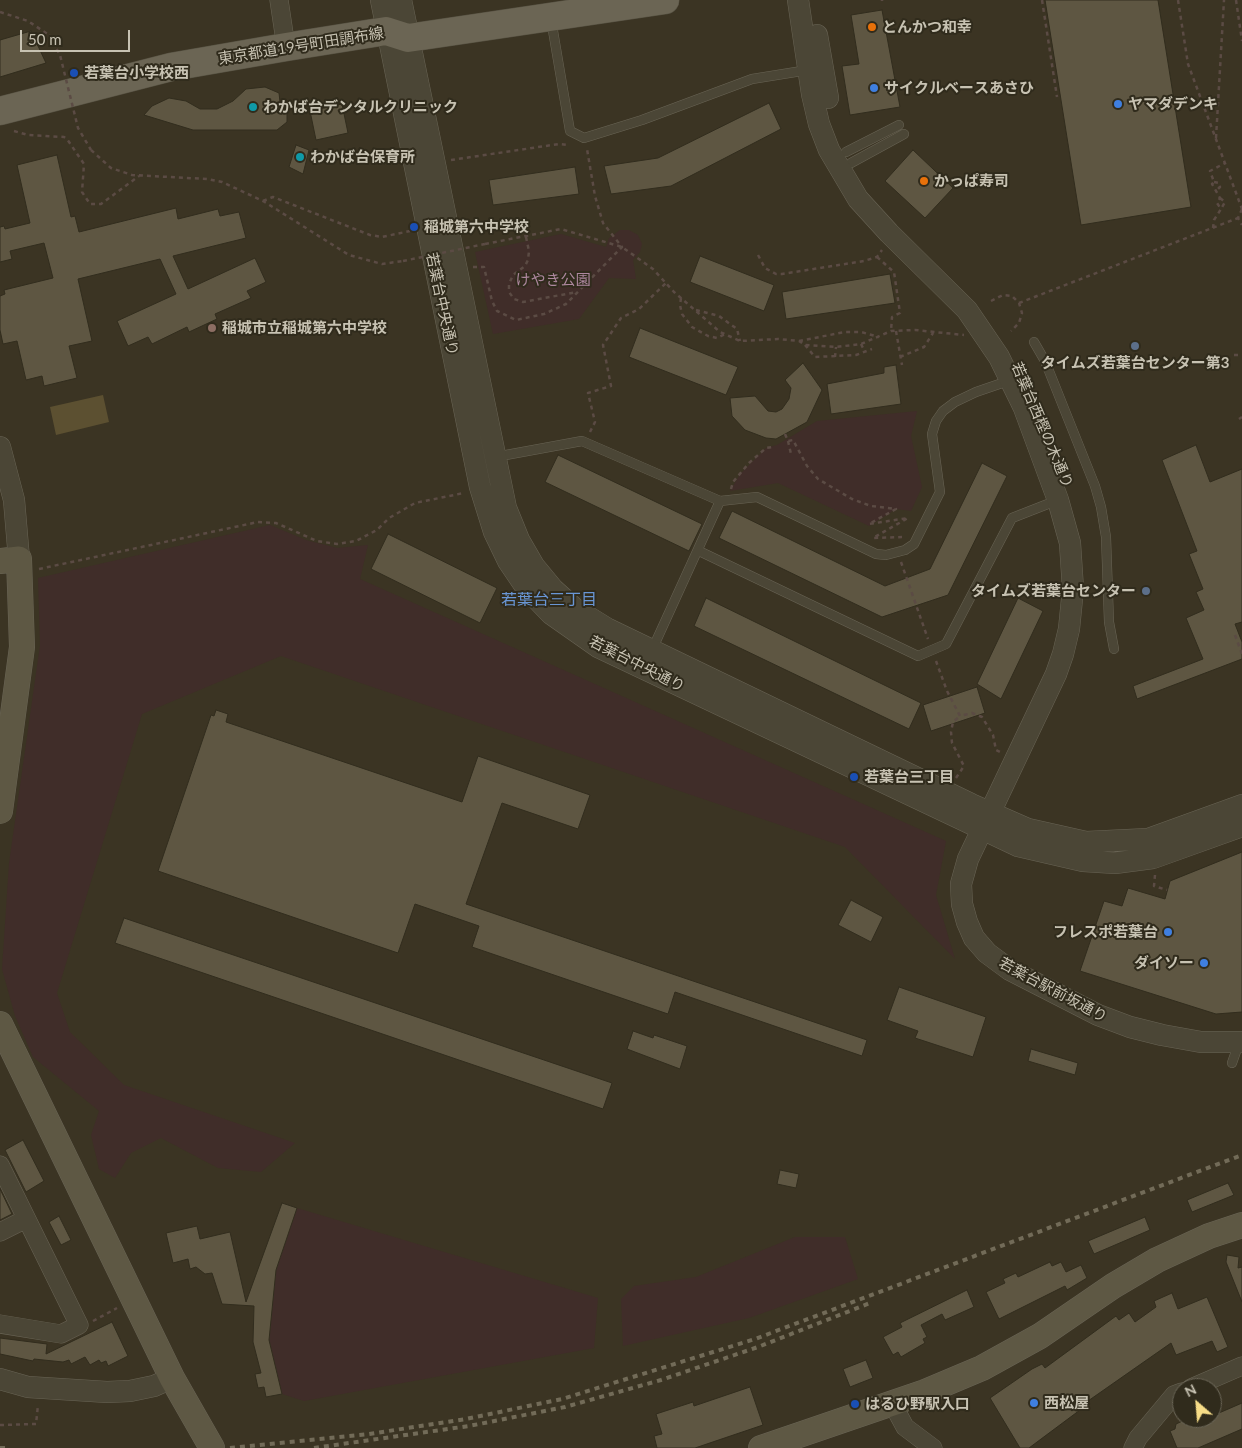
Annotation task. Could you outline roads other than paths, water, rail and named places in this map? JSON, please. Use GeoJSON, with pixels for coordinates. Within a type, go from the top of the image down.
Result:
{"type":"FeatureCollection","features":[{"type":"Feature","properties":{"kind":"main road","name":"東京都道19号町田調布線"},"geometry":{"type":"LineString","coordinates":[[7,121],[171,67],[286,47],[400,23],[552,8],[665,0]]}},
{"type":"Feature","properties":{"kind":"main road"},"geometry":{"type":"LineString","coordinates":[[0,811],[22,647],[19,563]]}},
{"type":"Feature","properties":{"kind":"main road"},"geometry":{"type":"LineString","coordinates":[[0,1024],[172,1378],[212,1448]]}},
{"type":"Feature","properties":{"kind":"main road"},"geometry":{"type":"LineString","coordinates":[[761,1448],[892,1403],[982,1368],[1040,1336],[1113,1286],[1157,1260],[1208,1236],[1242,1224]]}},
{"type":"Feature","properties":{"kind":"street"},"geometry":{"type":"LineString","coordinates":[[279,0],[286,47]]}},
{"type":"Feature","properties":{"kind":"street"},"geometry":{"type":"LineString","coordinates":[[381,0],[400,23]]}},
{"type":"Feature","properties":{"kind":"street","name":"若葉台西樫の木通り"},"geometry":{"type":"LineString","coordinates":[[798,0],[808,70],[819,124],[843,176],[858,199],[890,234],[968,310],[1012,380],[1058,500],[1070,543],[1073,589],[1069,629],[1056,674],[991,824]]}},
{"type":"Feature","properties":{"kind":"street","name":"若葉台西樫の木通り"},"geometry":{"type":"LineString","coordinates":[[812,0],[831,115],[849,158],[878,202],[978,302],[1011,351],[1041,416],[1071,494],[1083,534],[1085,588],[1076,655],[1069,680],[991,824]]}},
{"type":"Feature","properties":{"kind":"street","name":"若葉台中央通り"},"geometry":{"type":"LineString","coordinates":[[400,23],[506,508],[518,540],[539,572],[574,608],[608,629],[991,824],[1018,846],[1083,862],[1115,862],[1153,858],[1242,826]]}},
{"type":"Feature","properties":{"kind":"street","name":"若葉台中央通り"},"geometry":{"type":"LineString","coordinates":[[400,23],[480,487],[501,548],[527,589],[551,614],[598,647],[991,824],[1086,842],[1113,842],[1148,839],[1242,805]]}},
{"type":"Feature","properties":{"kind":"street"},"geometry":{"type":"LineString","coordinates":[[0,446],[14,500],[19,563]]}},
{"type":"Feature","properties":{"kind":"street","name":"若葉台駅前坂通り"},"geometry":{"type":"LineString","coordinates":[[991,824],[976,886],[976,902],[987,931],[998,944],[1017,957],[1105,1003],[1135,1014],[1241,1038]]}},
{"type":"Feature","properties":{"kind":"street"},"geometry":{"type":"LineString","coordinates":[[0,1165],[79,1325],[61,1334],[0,1324]]}},
{"type":"Feature","properties":{"kind":"street"},"geometry":{"type":"LineString","coordinates":[[0,1232],[26,1219]]}},
{"type":"Feature","properties":{"kind":"street"},"geometry":{"type":"LineString","coordinates":[[1214,1378],[1242,1366]]}},
{"type":"Feature","properties":{"kind":"street"},"geometry":{"type":"LineString","coordinates":[[0,1379],[39,1388],[130,1391],[154,1386],[172,1378]]}},
{"type":"Feature","properties":{"kind":"street"},"geometry":{"type":"LineString","coordinates":[[1133,1448],[1138,1438],[1172,1397]]}},
{"type":"Feature","properties":{"kind":"street"},"geometry":{"type":"LineString","coordinates":[[892,1403],[904,1427],[933,1448]]}},
{"type":"Feature","properties":{"kind":"lane"},"geometry":{"type":"LineString","coordinates":[[552,8],[570,131],[584,138],[642,120],[752,79],[808,70]]}},
{"type":"Feature","properties":{"kind":"lane"},"geometry":{"type":"LineString","coordinates":[[849,158],[899,125]]}},
{"type":"Feature","properties":{"kind":"lane"},"geometry":{"type":"LineString","coordinates":[[849,158],[904,134]]}},
{"type":"Feature","properties":{"kind":"lane"},"geometry":{"type":"LineString","coordinates":[[1034,342],[1046,363],[1097,493],[1106,537],[1109,622],[1114,649]]}},
{"type":"Feature","properties":{"kind":"lane"},"geometry":{"type":"LineString","coordinates":[[495,457],[582,441],[720,501],[757,497],[876,554],[886,555],[905,550],[914,544],[940,492],[939,475],[932,444],[936,422],[943,411],[955,402],[1012,380]]}},
{"type":"Feature","properties":{"kind":"lane"},"geometry":{"type":"LineString","coordinates":[[699,551],[918,656],[946,644],[1012,518],[1058,500]]}},
{"type":"Feature","properties":{"kind":"lane"},"geometry":{"type":"LineString","coordinates":[[652,650],[699,551],[720,501]]}},
{"type":"Feature","properties":{"kind":"lane"},"geometry":{"type":"LineString","coordinates":[[1232,1063],[1241,1038]]}},
{"type":"Feature","properties":{"kind":"railway"},"geometry":{"type":"LineString","coordinates":[[230,1448],[369,1434],[466,1419],[562,1399],[755,1339],[1242,1155]]}},
{"type":"Feature","properties":{"kind":"railway"},"geometry":{"type":"LineString","coordinates":[[314,1448],[469,1426],[565,1407],[661,1380],[758,1347],[870,1303]]}},
{"type":"Feature","properties":{"kind":"railway"},"geometry":{"type":"LineString","coordinates":[[0,1448],[10,1448]]}},
{"type":"Feature","properties":{"kind":"place","name":"とんかつ和幸"},"geometry":{"type":"Point","coordinates":[872,27]}},
{"type":"Feature","properties":{"kind":"place","name":"若葉台小学校西"},"geometry":{"type":"Point","coordinates":[74,73]}},
{"type":"Feature","properties":{"kind":"place","name":"サイクルベースあさひ"},"geometry":{"type":"Point","coordinates":[874,88]}},
{"type":"Feature","properties":{"kind":"place","name":"ヤマダデンキ"},"geometry":{"type":"Point","coordinates":[1118,104]}},
{"type":"Feature","properties":{"kind":"place","name":"わかば台デンタルクリニック"},"geometry":{"type":"Point","coordinates":[253,107]}},
{"type":"Feature","properties":{"kind":"place","name":"わかば台保育所"},"geometry":{"type":"Point","coordinates":[300,157]}},
{"type":"Feature","properties":{"kind":"place","name":"かっぱ寿司"},"geometry":{"type":"Point","coordinates":[924,181]}},
{"type":"Feature","properties":{"kind":"place","name":"稲城第六中学校"},"geometry":{"type":"Point","coordinates":[414,227]}},
{"type":"Feature","properties":{"kind":"place","name":"稲城市立稲城第六中学校"},"geometry":{"type":"Point","coordinates":[212,328]}},
{"type":"Feature","properties":{"kind":"place","name":"タイムズ若葉台センター第3"},"geometry":{"type":"Point","coordinates":[1135,346]}},
{"type":"Feature","properties":{"kind":"place","name":"タイムズ若葉台センター"},"geometry":{"type":"Point","coordinates":[1146,591]}},
{"type":"Feature","properties":{"kind":"place","name":"若葉台三丁目"},"geometry":{"type":"Point","coordinates":[854,777]}},
{"type":"Feature","properties":{"kind":"place","name":"フレスポ若葉台"},"geometry":{"type":"Point","coordinates":[1168,932]}},
{"type":"Feature","properties":{"kind":"place","name":"ダイソー"},"geometry":{"type":"Point","coordinates":[1204,963]}},
{"type":"Feature","properties":{"kind":"place","name":"西松屋"},"geometry":{"type":"Point","coordinates":[1034,1403]}},
{"type":"Feature","properties":{"kind":"place","name":"はるひ野駅入口"},"geometry":{"type":"Point","coordinates":[855,1404]}},
{"type":"Feature","properties":{"kind":"district","name":"若葉台三丁目"},"geometry":{"type":"Point","coordinates":[549,600]}},
{"type":"Feature","properties":{"kind":"park label","name":"けやき公園"},"geometry":{"type":"Point","coordinates":[553,280]}}]}
